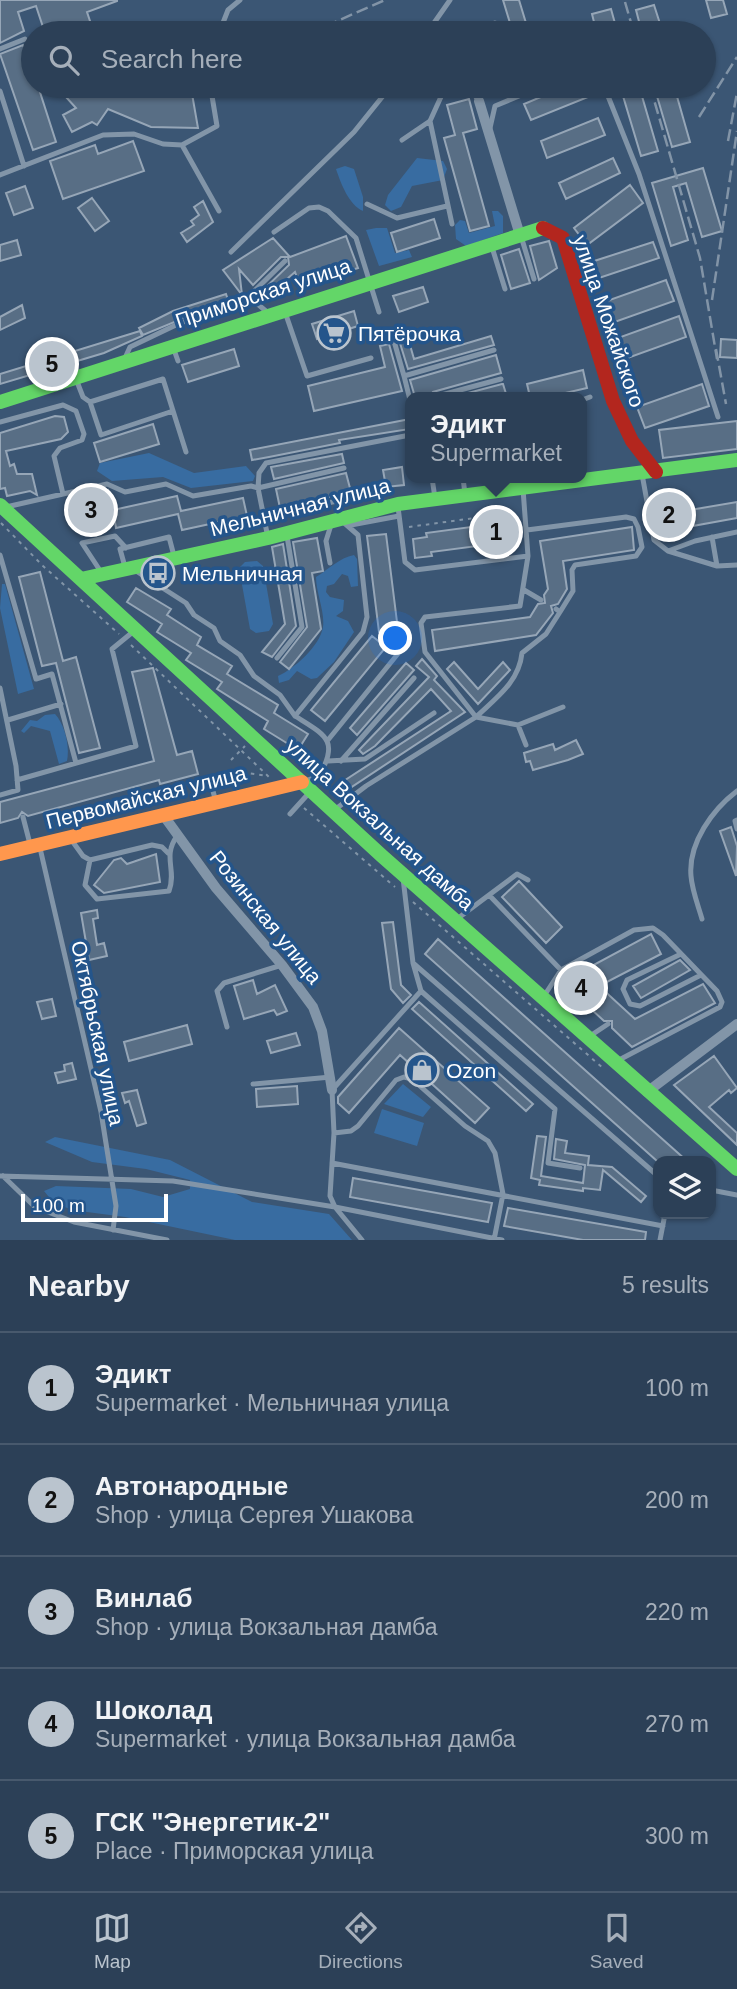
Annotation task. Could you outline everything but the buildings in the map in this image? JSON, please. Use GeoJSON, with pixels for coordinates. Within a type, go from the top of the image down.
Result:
{"type":"FeatureCollection","features":[{"type":"Feature","properties":{"kind":"main road","name":"Приморская улица"},"geometry":{"type":"LineString","coordinates":[[0,402],[540,226]]}},
{"type":"Feature","properties":{"kind":"main road","name":"улица Можайского"},"geometry":{"type":"LineString","coordinates":[[540,226],[563,238],[613,401],[649,473]]}},
{"type":"Feature","properties":{"kind":"main road","name":"Мельничная улица"},"geometry":{"type":"LineString","coordinates":[[587,478],[649,473],[737,460]]}},
{"type":"Feature","properties":{"kind":"main road","name":"Мельничная улица"},"geometry":{"type":"LineString","coordinates":[[81,579],[398,510],[435,498],[466,494],[501,484],[523,486],[541,483]]}},
{"type":"Feature","properties":{"kind":"main road","name":"улица Вокзальная дамба"},"geometry":{"type":"LineString","coordinates":[[1,508],[541,999],[737,1169]]}},
{"type":"Feature","properties":{"kind":"main road","name":"Первомайская улица"},"geometry":{"type":"LineString","coordinates":[[0,854],[216,803],[307,786]]}},
{"type":"Feature","properties":{"kind":"street"},"geometry":{"type":"LineString","coordinates":[[479,100],[519,232]]}},
{"type":"Feature","properties":{"kind":"street","name":"Розинская улица"},"geometry":{"type":"LineString","coordinates":[[164,816],[216,888],[282,965],[313,1007],[322,1031],[332,1090]]}},
{"type":"Feature","properties":{"kind":"street"},"geometry":{"type":"LineString","coordinates":[[647,1092],[737,1024]]}},
{"type":"Feature","properties":{"kind":"lane"},"geometry":{"type":"LineString","coordinates":[[224,21],[228,10],[240,0]]}},
{"type":"Feature","properties":{"kind":"lane"},"geometry":{"type":"LineString","coordinates":[[435,21],[450,0]]}},
{"type":"Feature","properties":{"kind":"lane"},"geometry":{"type":"LineString","coordinates":[[0,49],[21,41]]}},
{"type":"Feature","properties":{"kind":"lane"},"geometry":{"type":"LineString","coordinates":[[0,91],[24,166]]}},
{"type":"Feature","properties":{"kind":"lane"},"geometry":{"type":"LineString","coordinates":[[0,175],[103,135],[134,134],[163,144],[182,145],[217,126],[212,98]]}},
{"type":"Feature","properties":{"kind":"lane"},"geometry":{"type":"LineString","coordinates":[[231,252],[354,132],[381,98]]}},
{"type":"Feature","properties":{"kind":"lane"},"geometry":{"type":"LineString","coordinates":[[402,140],[430,121],[440,98]]}},
{"type":"Feature","properties":{"kind":"lane"},"geometry":{"type":"LineString","coordinates":[[489,131],[495,106],[514,98]]}},
{"type":"Feature","properties":{"kind":"lane"},"geometry":{"type":"LineString","coordinates":[[609,98],[639,174],[718,417]]}},
{"type":"Feature","properties":{"kind":"lane"},"geometry":{"type":"LineString","coordinates":[[430,121],[452,224]]}},
{"type":"Feature","properties":{"kind":"lane"},"geometry":{"type":"LineString","coordinates":[[182,145],[219,211]]}},
{"type":"Feature","properties":{"kind":"lane"},"geometry":{"type":"LineString","coordinates":[[367,204],[397,218],[447,206]]}},
{"type":"Feature","properties":{"kind":"lane"},"geometry":{"type":"LineString","coordinates":[[274,232],[309,208],[319,207],[328,211],[356,238],[379,313]]}},
{"type":"Feature","properties":{"kind":"lane"},"geometry":{"type":"LineString","coordinates":[[519,232],[534,279]]}},
{"type":"Feature","properties":{"kind":"lane"},"geometry":{"type":"LineString","coordinates":[[491,241],[505,289]]}},
{"type":"Feature","properties":{"kind":"lane"},"geometry":{"type":"LineString","coordinates":[[124,360],[130,347],[248,296],[285,261]]}},
{"type":"Feature","properties":{"kind":"lane"},"geometry":{"type":"LineString","coordinates":[[248,296],[265,308],[267,314]]}},
{"type":"Feature","properties":{"kind":"lane"},"geometry":{"type":"LineString","coordinates":[[284,309],[307,376],[371,358]]}},
{"type":"Feature","properties":{"kind":"lane"},"geometry":{"type":"LineString","coordinates":[[394,341],[408,392]]}},
{"type":"Feature","properties":{"kind":"lane"},"geometry":{"type":"LineString","coordinates":[[173,345],[178,361]]}},
{"type":"Feature","properties":{"kind":"lane"},"geometry":{"type":"LineString","coordinates":[[404,376],[494,349]]}},
{"type":"Feature","properties":{"kind":"lane"},"geometry":{"type":"LineString","coordinates":[[75,376],[83,397],[90,402],[101,435],[173,411]]}},
{"type":"Feature","properties":{"kind":"lane"},"geometry":{"type":"LineString","coordinates":[[90,402],[163,379],[186,452]]}},
{"type":"Feature","properties":{"kind":"lane"},"geometry":{"type":"LineString","coordinates":[[452,392],[500,379]]}},
{"type":"Feature","properties":{"kind":"lane"},"geometry":{"type":"LineString","coordinates":[[0,422],[63,405],[76,411],[84,434],[82,440],[60,448],[54,456],[63,494]]}},
{"type":"Feature","properties":{"kind":"lane"},"geometry":{"type":"LineString","coordinates":[[268,538],[258,488],[259,473],[266,463],[405,436]]}},
{"type":"Feature","properties":{"kind":"lane"},"geometry":{"type":"LineString","coordinates":[[1,508],[107,484],[125,492],[166,484],[193,496],[243,485],[258,488],[344,468]]}},
{"type":"Feature","properties":{"kind":"lane"},"geometry":{"type":"LineString","coordinates":[[649,473],[654,540],[668,551],[717,566],[737,565]]}},
{"type":"Feature","properties":{"kind":"lane"},"geometry":{"type":"LineString","coordinates":[[433,483],[435,498]]}},
{"type":"Feature","properties":{"kind":"lane"},"geometry":{"type":"LineString","coordinates":[[464,483],[466,494]]}},
{"type":"Feature","properties":{"kind":"lane"},"geometry":{"type":"LineString","coordinates":[[523,486],[528,556],[523,601],[515,608],[425,617],[421,623],[425,652],[476,717],[518,724],[563,707]]}},
{"type":"Feature","properties":{"kind":"lane"},"geometry":{"type":"LineString","coordinates":[[286,512],[351,498]]}},
{"type":"Feature","properties":{"kind":"lane"},"geometry":{"type":"LineString","coordinates":[[330,563],[326,541],[342,521],[344,499]]}},
{"type":"Feature","properties":{"kind":"lane"},"geometry":{"type":"LineString","coordinates":[[398,510],[405,562],[415,570],[528,556]]}},
{"type":"Feature","properties":{"kind":"lane"},"geometry":{"type":"LineString","coordinates":[[333,811],[366,786],[476,717],[513,681],[525,648],[546,634],[558,610],[573,590],[575,565],[636,556],[642,547],[634,519],[626,517],[527,530]]}},
{"type":"Feature","properties":{"kind":"lane"},"geometry":{"type":"LineString","coordinates":[[295,716],[363,632],[367,617],[358,535],[342,521]]}},
{"type":"Feature","properties":{"kind":"lane"},"geometry":{"type":"LineString","coordinates":[[668,551],[737,532]]}},
{"type":"Feature","properties":{"kind":"lane"},"geometry":{"type":"LineString","coordinates":[[277,658],[302,627],[286,533]]}},
{"type":"Feature","properties":{"kind":"lane"},"geometry":{"type":"LineString","coordinates":[[103,575],[82,543],[115,536],[125,548]]}},
{"type":"Feature","properties":{"kind":"lane"},"geometry":{"type":"LineString","coordinates":[[175,559],[169,537],[120,549],[129,569],[186,603],[194,615],[214,628],[220,641],[240,655],[254,676],[280,695],[295,716],[328,740],[328,761],[319,776],[307,786],[290,814]]}},
{"type":"Feature","properties":{"kind":"lane"},"geometry":{"type":"LineString","coordinates":[[712,537],[717,566]]}},
{"type":"Feature","properties":{"kind":"lane"},"geometry":{"type":"LineString","coordinates":[[0,555],[36,679],[52,674],[76,763]]}},
{"type":"Feature","properties":{"kind":"lane"},"geometry":{"type":"LineString","coordinates":[[524,590],[541,600]]}},
{"type":"Feature","properties":{"kind":"lane"},"geometry":{"type":"LineString","coordinates":[[17,780],[136,746],[112,649],[136,630]]}},
{"type":"Feature","properties":{"kind":"lane"},"geometry":{"type":"LineString","coordinates":[[328,740],[405,645]]}},
{"type":"Feature","properties":{"kind":"lane"},"geometry":{"type":"LineString","coordinates":[[341,761],[414,678]]}},
{"type":"Feature","properties":{"kind":"lane"},"geometry":{"type":"LineString","coordinates":[[0,688],[8,720],[18,790],[0,795]]}},
{"type":"Feature","properties":{"kind":"lane"},"geometry":{"type":"LineString","coordinates":[[8,720],[61,704]]}},
{"type":"Feature","properties":{"kind":"lane"},"geometry":{"type":"LineString","coordinates":[[328,761],[365,759],[434,713]]}},
{"type":"Feature","properties":{"kind":"lane"},"geometry":{"type":"LineString","coordinates":[[518,724],[526,745]]}},
{"type":"Feature","properties":{"kind":"lane"},"geometry":{"type":"LineString","coordinates":[[211,785],[216,803]]}},
{"type":"Feature","properties":{"kind":"lane"},"geometry":{"type":"LineString","coordinates":[[702,919],[691,874],[693,857],[708,819],[718,805],[737,791]]}},
{"type":"Feature","properties":{"kind":"lane","name":"Октябрьская улица"},"geometry":{"type":"LineString","coordinates":[[23,817],[35,846],[101,1112],[116,1206],[113,1230]]}},
{"type":"Feature","properties":{"kind":"lane"},"geometry":{"type":"LineString","coordinates":[[737,820],[734,821],[737,829]]}},
{"type":"Feature","properties":{"kind":"lane"},"geometry":{"type":"LineString","coordinates":[[90,860],[85,885],[97,899],[103,901],[169,891],[172,882],[168,853],[177,836]]}},
{"type":"Feature","properties":{"kind":"lane"},"geometry":{"type":"LineString","coordinates":[[69,838],[83,856],[90,860],[152,845],[162,847],[168,853]]}},
{"type":"Feature","properties":{"kind":"lane"},"geometry":{"type":"LineString","coordinates":[[454,920],[517,874],[528,880]]}},
{"type":"Feature","properties":{"kind":"lane"},"geometry":{"type":"LineString","coordinates":[[403,875],[413,963],[421,991],[555,1109],[548,1163],[580,1168]]}},
{"type":"Feature","properties":{"kind":"lane"},"geometry":{"type":"LineString","coordinates":[[489,895],[561,970]]}},
{"type":"Feature","properties":{"kind":"lane"},"geometry":{"type":"LineString","coordinates":[[541,999],[561,970],[644,927],[653,928],[663,935],[721,997],[720,1007],[614,1063]]}},
{"type":"Feature","properties":{"kind":"lane"},"geometry":{"type":"LineString","coordinates":[[634,1006],[625,996],[623,989],[627,980],[681,954]]}},
{"type":"Feature","properties":{"kind":"lane"},"geometry":{"type":"LineString","coordinates":[[413,963],[653,1172]]}},
{"type":"Feature","properties":{"kind":"lane"},"geometry":{"type":"LineString","coordinates":[[226,1027],[217,991],[224,983],[282,965]]}},
{"type":"Feature","properties":{"kind":"lane"},"geometry":{"type":"LineString","coordinates":[[626,1011],[701,975]]}},
{"type":"Feature","properties":{"kind":"lane"},"geometry":{"type":"LineString","coordinates":[[362,1240],[335,1207],[328,1185],[334,1133],[332,1090],[421,991]]}},
{"type":"Feature","properties":{"kind":"lane"},"geometry":{"type":"LineString","coordinates":[[586,1038],[607,1024]]}},
{"type":"Feature","properties":{"kind":"lane"},"geometry":{"type":"LineString","coordinates":[[253,1084],[331,1077]]}},
{"type":"Feature","properties":{"kind":"lane"},"geometry":{"type":"LineString","coordinates":[[334,1133],[351,1131],[358,1126],[396,1080],[404,1077],[488,1141],[495,1153],[503,1194],[494,1239]]}},
{"type":"Feature","properties":{"kind":"lane"},"geometry":{"type":"LineString","coordinates":[[332,1163],[663,1226]]}},
{"type":"Feature","properties":{"kind":"lane"},"geometry":{"type":"LineString","coordinates":[[1,1176],[173,1181],[335,1207],[502,1240]]}},
{"type":"Feature","properties":{"kind":"lane"},"geometry":{"type":"LineString","coordinates":[[1,1176],[35,1207],[74,1222],[167,1240]]}},
{"type":"Feature","properties":{"kind":"lane"},"geometry":{"type":"LineString","coordinates":[[716,1191],[737,1195]]}},
{"type":"Feature","properties":{"kind":"lane"},"geometry":{"type":"LineString","coordinates":[[660,1240],[665,1219]]}},
{"type":"Feature","properties":{"kind":"path"},"geometry":{"type":"LineString","coordinates":[[401,528],[526,511]]}},
{"type":"Feature","properties":{"kind":"path"},"geometry":{"type":"LineString","coordinates":[[231,760],[253,736]]}},
{"type":"Feature","properties":{"kind":"path"},"geometry":{"type":"LineString","coordinates":[[234,771],[268,776]]}},
{"type":"Feature","properties":{"kind":"shaded area"},"geometry":{"type":"Polygon","coordinates":[[[417,158],[443,161],[447,169],[443,180],[412,186],[401,207],[391,211],[385,205],[388,195],[417,158]]]}},
{"type":"Feature","properties":{"kind":"shaded area"},"geometry":{"type":"Polygon","coordinates":[[[345,166],[354,169],[363,197],[363,211],[350,199],[340,181],[336,169],[345,166]]]}},
{"type":"Feature","properties":{"kind":"shaded area"},"geometry":{"type":"Polygon","coordinates":[[[492,211],[498,211],[503,216],[503,233],[466,246],[456,239],[455,225],[460,220],[465,221],[469,233],[495,226],[492,211]]]}},
{"type":"Feature","properties":{"kind":"shaded area"},"geometry":{"type":"Polygon","coordinates":[[[387,228],[395,253],[409,250],[412,257],[379,266],[366,230],[387,228]]]}},
{"type":"Feature","properties":{"kind":"shaded area"},"geometry":{"type":"Polygon","coordinates":[[[149,453],[194,473],[246,466],[255,476],[253,481],[191,488],[163,477],[112,481],[97,471],[100,463],[149,453]]]}},
{"type":"Feature","properties":{"kind":"shaded area"},"geometry":{"type":"Polygon","coordinates":[[[354,555],[357,559],[358,586],[351,587],[348,576],[342,574],[334,584],[327,586],[326,592],[330,597],[344,600],[343,611],[336,616],[348,621],[354,632],[334,662],[317,678],[311,679],[297,671],[289,680],[279,683],[278,676],[305,656],[321,634],[323,615],[316,577],[339,561],[354,555]]]}},
{"type":"Feature","properties":{"kind":"shaded area"},"geometry":{"type":"Polygon","coordinates":[[[257,561],[263,566],[273,624],[269,631],[256,633],[250,629],[239,568],[245,562],[257,561]]]}},
{"type":"Feature","properties":{"kind":"shaded area"},"geometry":{"type":"Polygon","coordinates":[[[2,584],[5,584],[34,689],[18,694],[0,608],[2,584]]]}},
{"type":"Feature","properties":{"kind":"shaded area"},"geometry":{"type":"Polygon","coordinates":[[[55,714],[64,730],[68,749],[67,761],[59,764],[50,731],[31,726],[24,733],[21,731],[30,720],[37,721],[45,715],[55,714]]]}},
{"type":"Feature","properties":{"kind":"shaded area"},"geometry":{"type":"Polygon","coordinates":[[[403,1084],[431,1107],[423,1117],[384,1104],[403,1084]]]}},
{"type":"Feature","properties":{"kind":"shaded area"},"geometry":{"type":"Polygon","coordinates":[[[382,1109],[424,1123],[417,1146],[374,1133],[382,1109]]]}},
{"type":"Feature","properties":{"kind":"shaded area"},"geometry":{"type":"Polygon","coordinates":[[[55,1137],[170,1160],[252,1202],[329,1214],[352,1240],[235,1240],[125,1217],[72,1210],[53,1202],[44,1191],[56,1186],[131,1189],[163,1197],[190,1189],[190,1180],[146,1169],[92,1162],[45,1142],[55,1137]]]}},
{"type":"Feature","properties":{"kind":"railway"},"geometry":{"type":"LineString","coordinates":[[337,21],[385,0]]}},
{"type":"Feature","properties":{"kind":"railway"},"geometry":{"type":"LineString","coordinates":[[625,2],[631,21]]}},
{"type":"Feature","properties":{"kind":"railway"},"geometry":{"type":"LineString","coordinates":[[716,90],[737,57]]}},
{"type":"Feature","properties":{"kind":"railway"},"geometry":{"type":"LineString","coordinates":[[728,141],[737,93]]}},
{"type":"Feature","properties":{"kind":"railway"},"geometry":{"type":"LineString","coordinates":[[653,98],[700,258],[717,359]]}},
{"type":"Feature","properties":{"kind":"railway"},"geometry":{"type":"LineString","coordinates":[[699,117],[711,98]]}},
{"type":"Feature","properties":{"kind":"railway"},"geometry":{"type":"LineString","coordinates":[[712,300],[737,131]]}},
{"type":"Feature","properties":{"kind":"railway"},"geometry":{"type":"LineString","coordinates":[[716,349],[726,404]]}},
{"type":"Feature","properties":{"kind":"traffic: fast"},"geometry":{"type":"LineString","coordinates":[[0,402],[543,228]]}},
{"type":"Feature","properties":{"kind":"traffic: fast"},"geometry":{"type":"LineString","coordinates":[[587,479],[737,460]]}},
{"type":"Feature","properties":{"kind":"traffic: fast"},"geometry":{"type":"LineString","coordinates":[[81,579],[268,538],[398,504],[560,483]]}},
{"type":"Feature","properties":{"kind":"traffic: fast"},"geometry":{"type":"LineString","coordinates":[[0,505],[382,856],[737,1169]]}},
{"type":"Feature","properties":{"kind":"traffic: slow"},"geometry":{"type":"LineString","coordinates":[[0,854],[302,782]]}},
{"type":"Feature","properties":{"kind":"traffic: jam"},"geometry":{"type":"LineString","coordinates":[[543,228],[563,238],[613,401],[632,441],[656,472]]}},
{"type":"Feature","properties":{"kind":"place","name":"Пятёрочка"},"geometry":{"type":"Point","coordinates":[334,333]}},
{"type":"Feature","properties":{"kind":"place","name":"ГСК \"Энергетик-2\""},"geometry":{"type":"Point","coordinates":[52,364]}},
{"type":"Feature","properties":{"kind":"place","name":"Винлаб"},"geometry":{"type":"Point","coordinates":[91,510]}},
{"type":"Feature","properties":{"kind":"place","name":"Автонародные"},"geometry":{"type":"Point","coordinates":[669,515]}},
{"type":"Feature","properties":{"kind":"place","name":"Эдикт"},"geometry":{"type":"Point","coordinates":[496,532]}},
{"type":"Feature","properties":{"kind":"place","name":"Мельничная"},"geometry":{"type":"Point","coordinates":[158,573]}},
{"type":"Feature","properties":{"kind":"place","name":"Шоколад"},"geometry":{"type":"Point","coordinates":[581,988]}},
{"type":"Feature","properties":{"kind":"place","name":"Ozon"},"geometry":{"type":"Point","coordinates":[422,1070]}}]}
